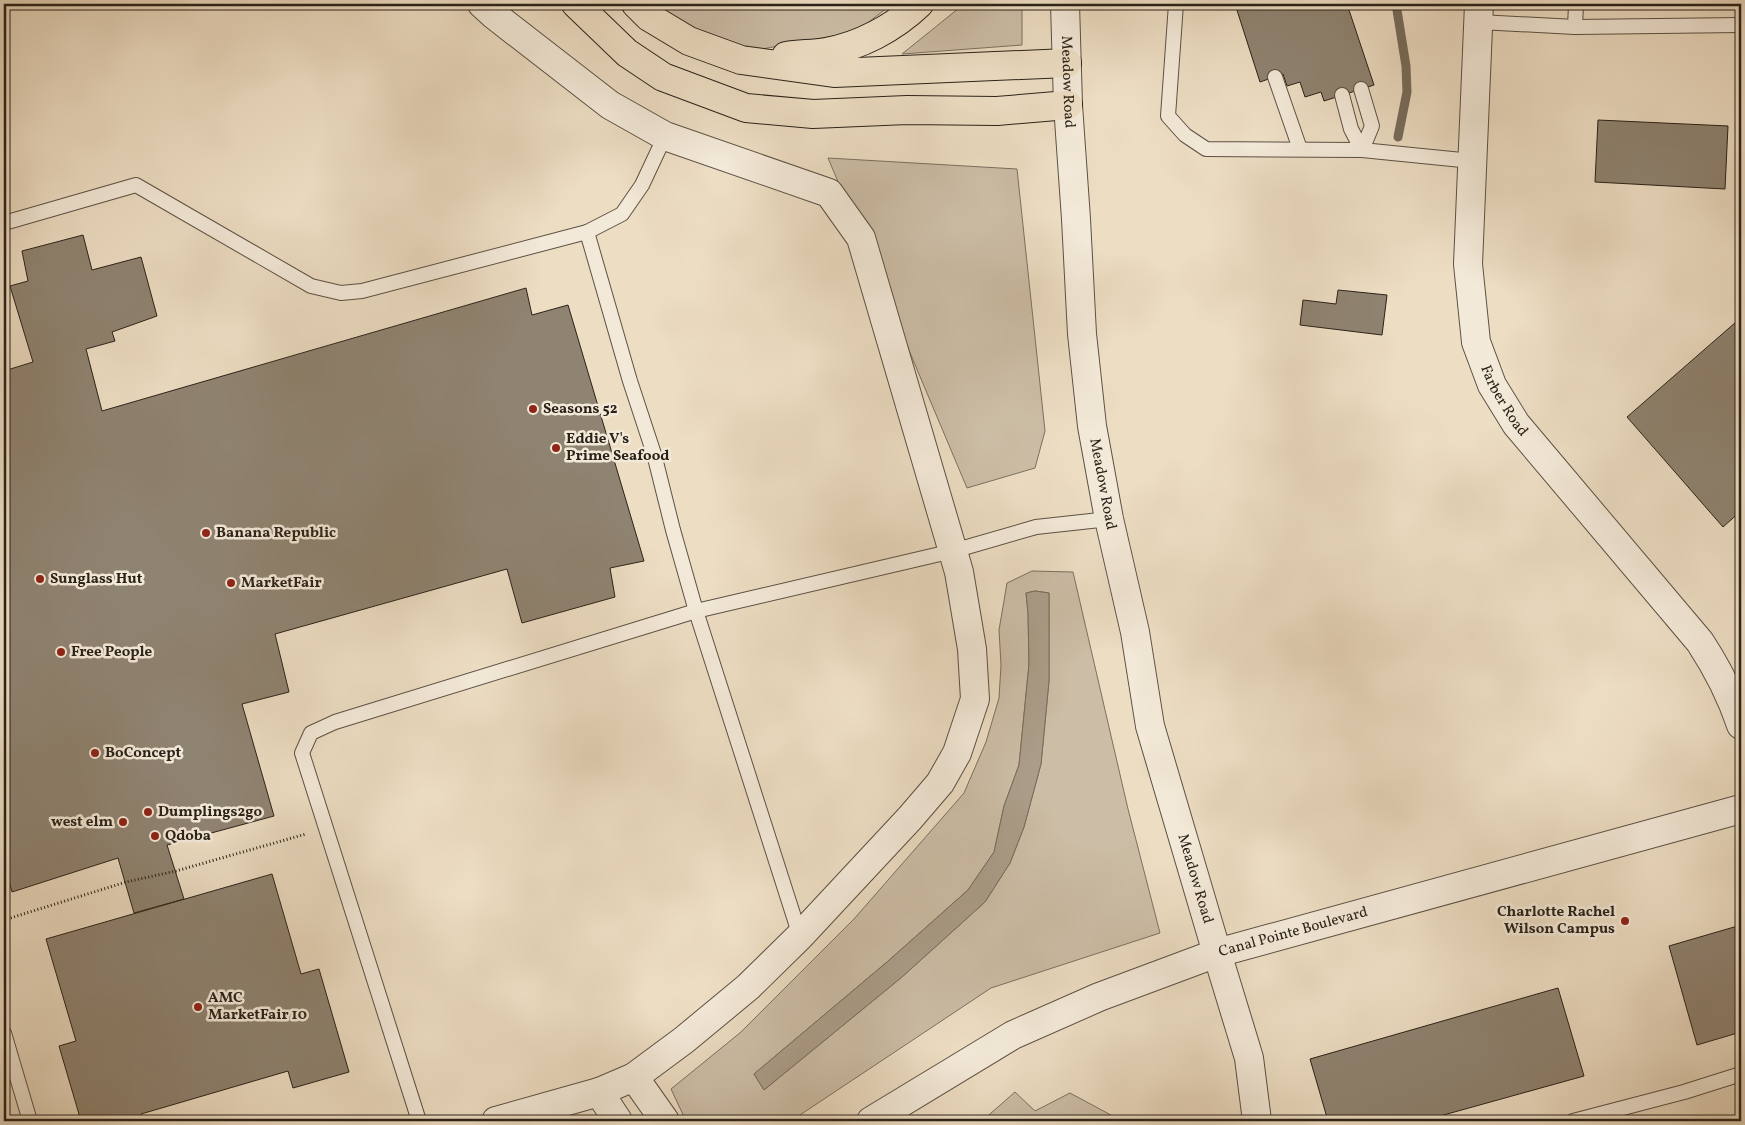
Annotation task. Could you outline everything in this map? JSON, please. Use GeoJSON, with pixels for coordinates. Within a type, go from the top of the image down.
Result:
{"type":"FeatureCollection","features":[{"type":"Feature","properties":{"kind":"highway"},"geometry":{"type":"LineString","coordinates":[[576,4],[627,53],[663,77],[746,108],[813,114],[907,110],[997,111],[1068,105]]}},
{"type":"Feature","properties":{"kind":"highway"},"geometry":{"type":"LineString","coordinates":[[636,4],[649,17],[689,41],[741,60],[834,73],[1067,63]]}},
{"type":"Feature","properties":{"kind":"highway"},"geometry":{"type":"LineString","coordinates":[[741,60],[827,52],[867,39],[906,16],[919,4]]}},
{"type":"Feature","properties":{"kind":"street"},"geometry":{"type":"LineString","coordinates":[[482,4],[610,106],[665,136],[829,193],[861,238],[959,572],[972,649],[975,699],[957,753],[940,783],[914,814],[800,936],[748,987],[684,1040],[634,1077],[599,1092],[496,1121]]}},
{"type":"Feature","properties":{"kind":"street","name":"Meadow Road"},"geometry":{"type":"LineString","coordinates":[[1065,4],[1068,105],[1082,334],[1092,426],[1108,519],[1134,632],[1150,726],[1249,1058],[1257,1121]]}},
{"type":"Feature","properties":{"kind":"street","name":"Farber Road"},"geometry":{"type":"LineString","coordinates":[[1479,13],[1468,264],[1476,342],[1492,385],[1516,424],[1700,642],[1714,664],[1734,704],[1741,725]]}},
{"type":"Feature","properties":{"kind":"street","name":"Canal Pointe Boulevard"},"geometry":{"type":"LineString","coordinates":[[870,1121],[1013,1035],[1099,997],[1217,953],[1741,809]]}},
{"type":"Feature","properties":{"kind":"street"},"geometry":{"type":"LineString","coordinates":[[634,1077],[665,1121]]}},
{"type":"Feature","properties":{"kind":"street"},"geometry":{"type":"LineString","coordinates":[[599,1092],[618,1121]]}},
{"type":"Feature","properties":{"kind":"lane"},"geometry":{"type":"LineString","coordinates":[[1176,4],[1168,116],[1185,135],[1206,149],[1362,150],[1472,161]]}},
{"type":"Feature","properties":{"kind":"lane"},"geometry":{"type":"LineString","coordinates":[[1575,27],[1576,4]]}},
{"type":"Feature","properties":{"kind":"lane"},"geometry":{"type":"LineString","coordinates":[[1479,13],[1575,27],[1741,25]]}},
{"type":"Feature","properties":{"kind":"lane"},"geometry":{"type":"LineString","coordinates":[[1275,77],[1300,149]]}},
{"type":"Feature","properties":{"kind":"lane"},"geometry":{"type":"LineString","coordinates":[[1361,89],[1372,126],[1362,150]]}},
{"type":"Feature","properties":{"kind":"lane"},"geometry":{"type":"LineString","coordinates":[[1342,96],[1351,129],[1362,150]]}},
{"type":"Feature","properties":{"kind":"lane"},"geometry":{"type":"LineString","coordinates":[[4,222],[136,185],[311,286],[340,293],[362,291],[587,232],[622,214],[642,185],[665,136]]}},
{"type":"Feature","properties":{"kind":"lane"},"geometry":{"type":"LineString","coordinates":[[587,232],[630,381],[654,454],[696,611],[800,936]]}},
{"type":"Feature","properties":{"kind":"lane"},"geometry":{"type":"LineString","coordinates":[[419,1121],[302,753],[311,733],[335,722],[696,611],[953,551],[1036,527],[1108,519]]}},
{"type":"Feature","properties":{"kind":"lane"},"geometry":{"type":"LineString","coordinates":[[4,1033],[30,1121]]}},
{"type":"Feature","properties":{"kind":"lane"},"geometry":{"type":"LineString","coordinates":[[1573,1121],[1684,1092],[1741,1074]]}},
{"type":"Feature","properties":{"kind":"path"},"geometry":{"type":"LineString","coordinates":[[4,920],[126,882],[176,871],[327,828]]}},
{"type":"Feature","properties":{"kind":"shaded area"},"geometry":{"type":"Polygon","coordinates":[[[655,4],[892,4],[856,32],[751,51],[672,22],[655,4]]]}},
{"type":"Feature","properties":{"kind":"shaded area"},"geometry":{"type":"Polygon","coordinates":[[[964,4],[1022,4],[1022,45],[902,54],[964,4]]]}},
{"type":"Feature","properties":{"kind":"shaded area"},"geometry":{"type":"Polygon","coordinates":[[[828,158],[1017,169],[1045,431],[1035,468],[967,488],[828,158]]]}},
{"type":"Feature","properties":{"kind":"shaded area"},"geometry":{"type":"Polygon","coordinates":[[[1032,571],[1073,572],[1128,809],[1160,933],[991,988],[791,1121],[686,1121],[671,1089],[741,1032],[854,919],[964,793],[986,742],[999,698],[1001,665],[999,630],[1007,583],[1032,571]],[[1035,591],[1026,593],[1029,664],[1019,765],[1004,806],[994,852],[968,890],[887,962],[754,1074],[764,1090],[902,977],[985,902],[1010,863],[1024,827],[1041,764],[1049,681],[1049,593],[1035,591]]]}},
{"type":"Feature","properties":{"kind":"shaded area"},"geometry":{"type":"Polygon","coordinates":[[[1035,591],[1049,593],[1049,681],[1041,764],[1024,827],[1010,863],[985,902],[902,977],[764,1090],[754,1074],[887,962],[968,890],[994,852],[1004,806],[1019,765],[1029,664],[1026,593],[1035,591]]]}},
{"type":"Feature","properties":{"kind":"shaded area"},"geometry":{"type":"Polygon","coordinates":[[[1015,1092],[1035,1111],[1070,1093],[1122,1121],[982,1121],[1015,1092]]]}},
{"type":"Feature","properties":{"kind":"building"},"geometry":{"type":"Polygon","coordinates":[[[1235,4],[1347,4],[1374,85],[1324,101],[1321,92],[1305,97],[1300,82],[1287,86],[1283,74],[1260,82],[1235,4]]]}},
{"type":"Feature","properties":{"kind":"building"},"geometry":{"type":"Polygon","coordinates":[[[1598,120],[1728,126],[1725,189],[1595,182],[1598,120]]]}},
{"type":"Feature","properties":{"kind":"building","name":"MarketFair"},"geometry":{"type":"Polygon","coordinates":[[[83,235],[92,270],[141,257],[157,316],[112,332],[115,341],[86,349],[102,411],[526,288],[532,315],[568,305],[644,561],[610,568],[615,597],[522,623],[507,569],[275,634],[289,692],[242,704],[274,816],[167,845],[184,899],[134,913],[118,858],[12,892],[4,862],[4,371],[33,362],[10,286],[28,281],[22,251],[83,235]]]}},
{"type":"Feature","properties":{"kind":"building"},"geometry":{"type":"Polygon","coordinates":[[[1338,290],[1387,295],[1382,335],[1300,325],[1303,300],[1336,304],[1338,290]]]}},
{"type":"Feature","properties":{"kind":"building"},"geometry":{"type":"Polygon","coordinates":[[[1736,322],[1741,329],[1741,426],[1736,431],[1741,436],[1741,511],[1723,527],[1627,417],[1736,322]]]}},
{"type":"Feature","properties":{"kind":"building","name":"AMC MarketFair 10"},"geometry":{"type":"Polygon","coordinates":[[[272,874],[301,974],[319,969],[349,1072],[293,1088],[288,1071],[141,1114],[143,1121],[81,1121],[59,1046],[76,1041],[46,939],[272,874]]]}},
{"type":"Feature","properties":{"kind":"building"},"geometry":{"type":"Polygon","coordinates":[[[1741,925],[1741,1032],[1697,1045],[1669,946],[1741,925]]]}},
{"type":"Feature","properties":{"kind":"building"},"geometry":{"type":"Polygon","coordinates":[[[1558,988],[1584,1076],[1422,1121],[1328,1121],[1310,1059],[1558,988]]]}},
{"type":"Feature","properties":{"kind":"waterway"},"geometry":{"type":"LineString","coordinates":[[1396,4],[1406,66],[1407,92],[1398,137]]}},
{"type":"Feature","properties":{"kind":"place","name":"Seasons 52"},"geometry":{"type":"Point","coordinates":[533,409]}},
{"type":"Feature","properties":{"kind":"place","name":"Eddie V's Prime Seafood"},"geometry":{"type":"Point","coordinates":[556,448]}},
{"type":"Feature","properties":{"kind":"place","name":"Banana Republic"},"geometry":{"type":"Point","coordinates":[206,533]}},
{"type":"Feature","properties":{"kind":"place","name":"Sunglass Hut"},"geometry":{"type":"Point","coordinates":[40,579]}},
{"type":"Feature","properties":{"kind":"place","name":"MarketFair"},"geometry":{"type":"Point","coordinates":[231,583]}},
{"type":"Feature","properties":{"kind":"place","name":"Free People"},"geometry":{"type":"Point","coordinates":[61,652]}},
{"type":"Feature","properties":{"kind":"place","name":"BoConcept"},"geometry":{"type":"Point","coordinates":[95,753]}},
{"type":"Feature","properties":{"kind":"place","name":"Dumplings2go"},"geometry":{"type":"Point","coordinates":[148,812]}},
{"type":"Feature","properties":{"kind":"place","name":"west elm"},"geometry":{"type":"Point","coordinates":[123,822]}},
{"type":"Feature","properties":{"kind":"place","name":"Qdoba"},"geometry":{"type":"Point","coordinates":[155,836]}},
{"type":"Feature","properties":{"kind":"place","name":"Charlotte Rachel Wilson Campus"},"geometry":{"type":"Point","coordinates":[1625,921]}},
{"type":"Feature","properties":{"kind":"place","name":"AMC MarketFair 10"},"geometry":{"type":"Point","coordinates":[198,1007]}}]}
